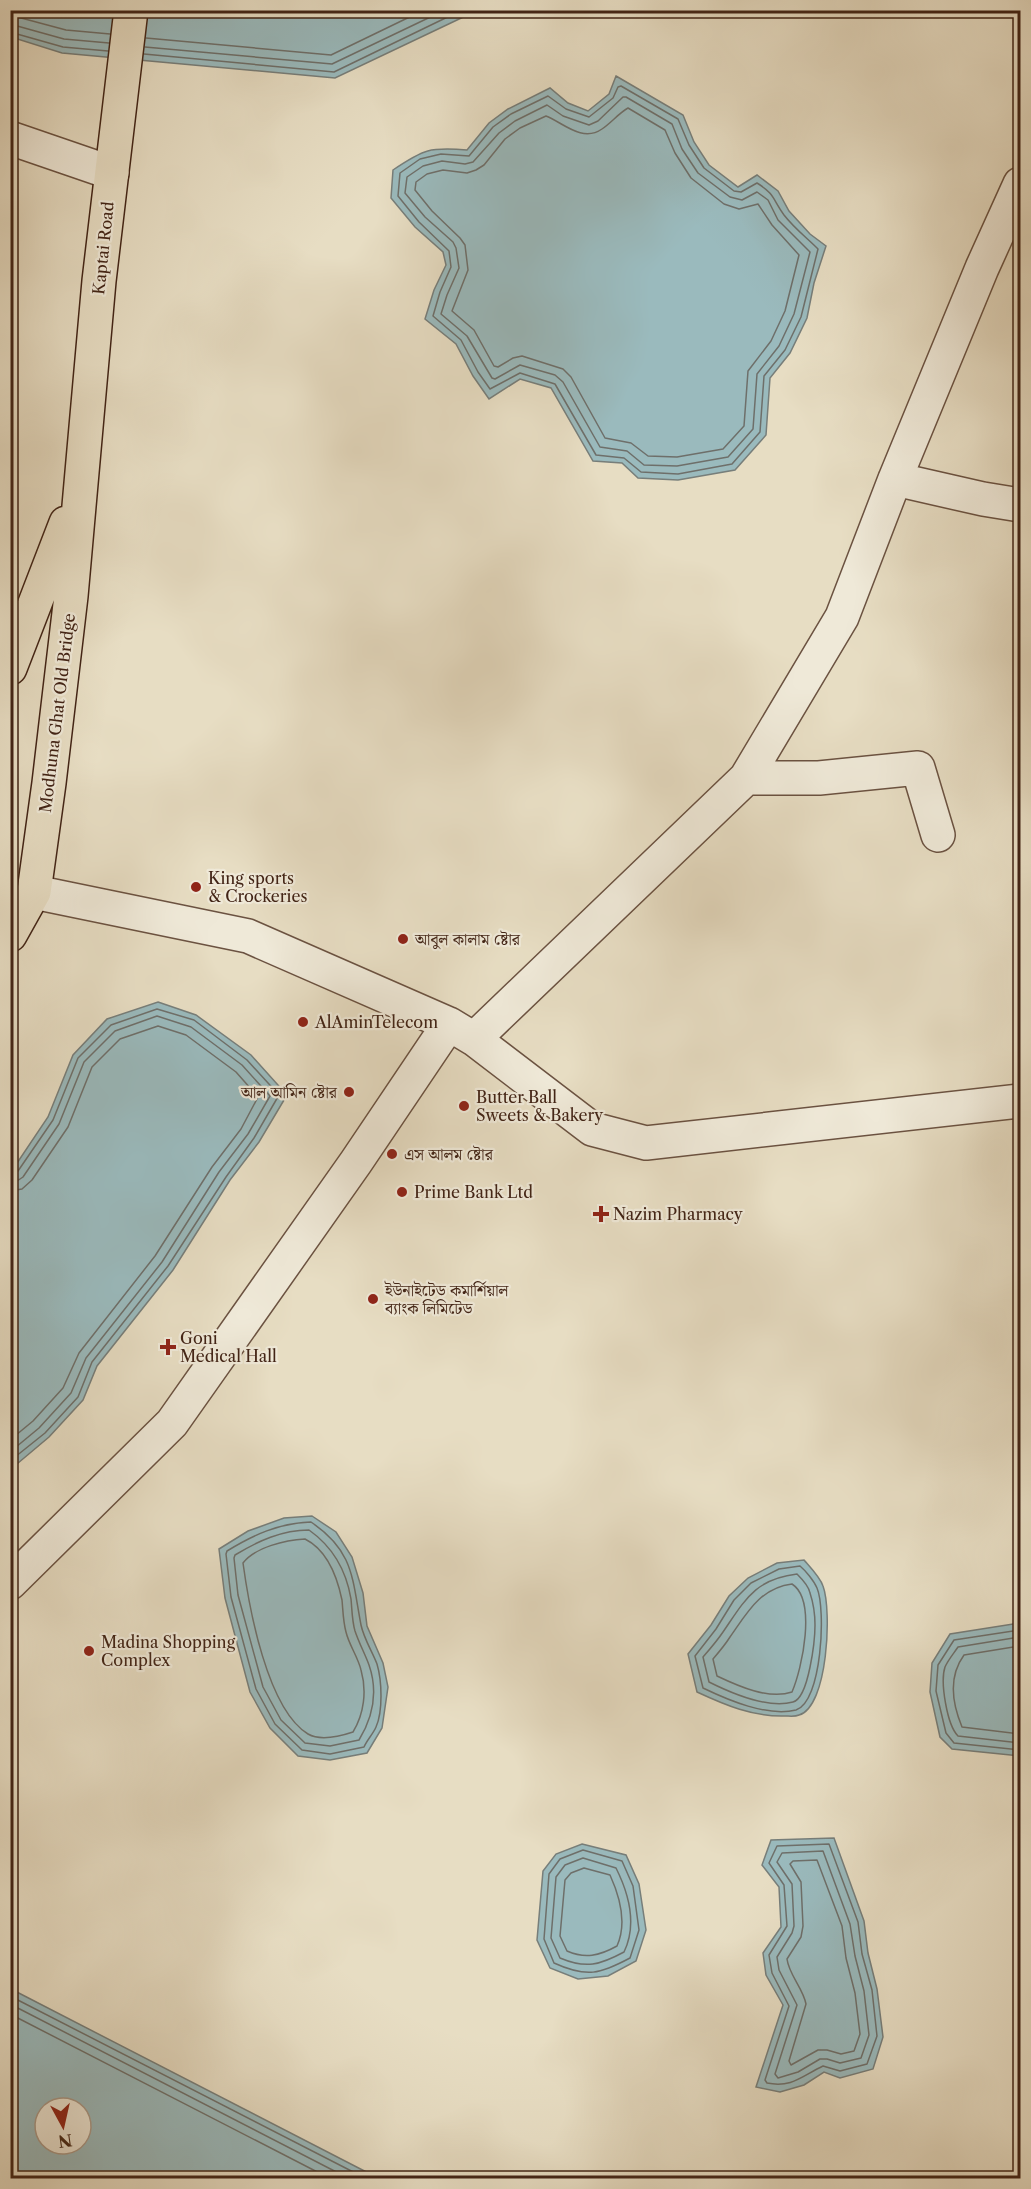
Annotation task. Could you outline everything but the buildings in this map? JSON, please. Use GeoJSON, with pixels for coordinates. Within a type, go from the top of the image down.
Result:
{"type":"FeatureCollection","features":[{"type":"Feature","properties":{"kind":"main road","name":"Kaptai Road"},"geometry":{"type":"LineString","coordinates":[[80,485],[99,281],[131,10]]}},
{"type":"Feature","properties":{"kind":"main road"},"geometry":{"type":"LineString","coordinates":[[10,668],[80,485]]}},
{"type":"Feature","properties":{"kind":"main road","name":"Modhuna Ghat Old Bridge"},"geometry":{"type":"LineString","coordinates":[[10,935],[34,892],[71,596],[80,485]]}},
{"type":"Feature","properties":{"kind":"street"},"geometry":{"type":"LineString","coordinates":[[10,138],[112,172]]}},
{"type":"Feature","properties":{"kind":"street"},"geometry":{"type":"LineString","coordinates":[[10,1583],[172,1423],[356,1162],[461,1031],[746,778],[842,617],[895,479],[982,268],[1020,184]]}},
{"type":"Feature","properties":{"kind":"street"},"geometry":{"type":"LineString","coordinates":[[895,479],[1020,506]]}},
{"type":"Feature","properties":{"kind":"street"},"geometry":{"type":"LineString","coordinates":[[746,778],[819,778],[918,768],[938,835]]}},
{"type":"Feature","properties":{"kind":"street"},"geometry":{"type":"LineString","coordinates":[[34,892],[248,936],[461,1031],[592,1129],[646,1143],[1020,1101]]}},
{"type":"Feature","properties":{"kind":"water"},"geometry":{"type":"Polygon","coordinates":[[[10,11],[476,11],[335,78],[62,53],[11,37],[10,11]]]}},
{"type":"Feature","properties":{"kind":"water"},"geometry":{"type":"Polygon","coordinates":[[[616,76],[683,115],[694,142],[709,165],[738,187],[757,175],[778,191],[789,211],[810,234],[826,246],[814,283],[807,318],[790,353],[770,378],[766,435],[735,470],[678,480],[638,478],[622,463],[593,461],[551,388],[520,379],[489,399],[473,376],[456,344],[425,319],[434,290],[446,265],[443,252],[415,227],[391,198],[393,170],[428,151],[467,150],[489,123],[508,109],[550,88],[568,103],[588,111],[609,94],[616,76]]]}},
{"type":"Feature","properties":{"kind":"water"},"geometry":{"type":"Polygon","coordinates":[[[158,1002],[196,1015],[251,1055],[287,1095],[259,1142],[230,1180],[173,1270],[97,1366],[83,1400],[49,1437],[11,1469],[11,1172],[48,1117],[73,1055],[107,1019],[158,1002]]]}},
{"type":"Feature","properties":{"kind":"water"},"geometry":{"type":"Polygon","coordinates":[[[312,1516],[336,1532],[352,1557],[363,1593],[367,1626],[383,1663],[388,1687],[382,1728],[367,1753],[330,1760],[298,1756],[270,1728],[250,1692],[225,1598],[219,1549],[248,1531],[284,1518],[312,1516]]]}},
{"type":"Feature","properties":{"kind":"water"},"geometry":{"type":"Polygon","coordinates":[[[804,1560],[823,1586],[827,1615],[822,1677],[809,1708],[796,1716],[773,1716],[729,1706],[697,1692],[688,1654],[711,1625],[729,1596],[748,1578],[777,1563],[804,1560]]]}},
{"type":"Feature","properties":{"kind":"water"},"geometry":{"type":"Polygon","coordinates":[[[1020,1623],[1020,1756],[952,1749],[940,1737],[930,1692],[932,1663],[950,1634],[1020,1623]]]}},
{"type":"Feature","properties":{"kind":"water"},"geometry":{"type":"Polygon","coordinates":[[[834,1838],[864,1921],[868,1953],[877,1989],[883,2037],[873,2069],[840,2078],[824,2072],[804,2085],[780,2092],[756,2087],[783,2005],[766,1975],[763,1953],[781,1927],[779,1887],[762,1865],[771,1840],[834,1838]]]}},
{"type":"Feature","properties":{"kind":"water"},"geometry":{"type":"Polygon","coordinates":[[[582,1844],[626,1855],[639,1884],[646,1930],[636,1961],[608,1976],[578,1979],[550,1968],[537,1940],[543,1871],[556,1854],[582,1844]]]}},
{"type":"Feature","properties":{"kind":"water"},"geometry":{"type":"Polygon","coordinates":[[[11,1989],[378,2178],[11,2178],[11,1989]]]}},
{"type":"Feature","properties":{"kind":"place","name":"King sports & Crockeries"},"geometry":{"type":"Point","coordinates":[196,887]}},
{"type":"Feature","properties":{"kind":"place","name":"আবুল কালাম ষ্টোর"},"geometry":{"type":"Point","coordinates":[403,939]}},
{"type":"Feature","properties":{"kind":"place","name":"AlAminTelecom"},"geometry":{"type":"Point","coordinates":[303,1022]}},
{"type":"Feature","properties":{"kind":"place","name":"আল আমিন ষ্টোর"},"geometry":{"type":"Point","coordinates":[349,1092]}},
{"type":"Feature","properties":{"kind":"place","name":"Butter Ball Sweets & Bakery"},"geometry":{"type":"Point","coordinates":[464,1106]}},
{"type":"Feature","properties":{"kind":"place","name":"এস আলম ষ্টোর"},"geometry":{"type":"Point","coordinates":[392,1154]}},
{"type":"Feature","properties":{"kind":"place","name":"Prime Bank Ltd"},"geometry":{"type":"Point","coordinates":[402,1192]}},
{"type":"Feature","properties":{"kind":"place","name":"Nazim Pharmacy"},"geometry":{"type":"Point","coordinates":[601,1214]}},
{"type":"Feature","properties":{"kind":"place","name":"ইউনাইটেড কমার্শিয়াল ব্যাংক লিমিটেড"},"geometry":{"type":"Point","coordinates":[373,1299]}},
{"type":"Feature","properties":{"kind":"place","name":"Goni Medical Hall"},"geometry":{"type":"Point","coordinates":[168,1347]}},
{"type":"Feature","properties":{"kind":"place","name":"Madina Shopping Complex"},"geometry":{"type":"Point","coordinates":[89,1651]}}]}
